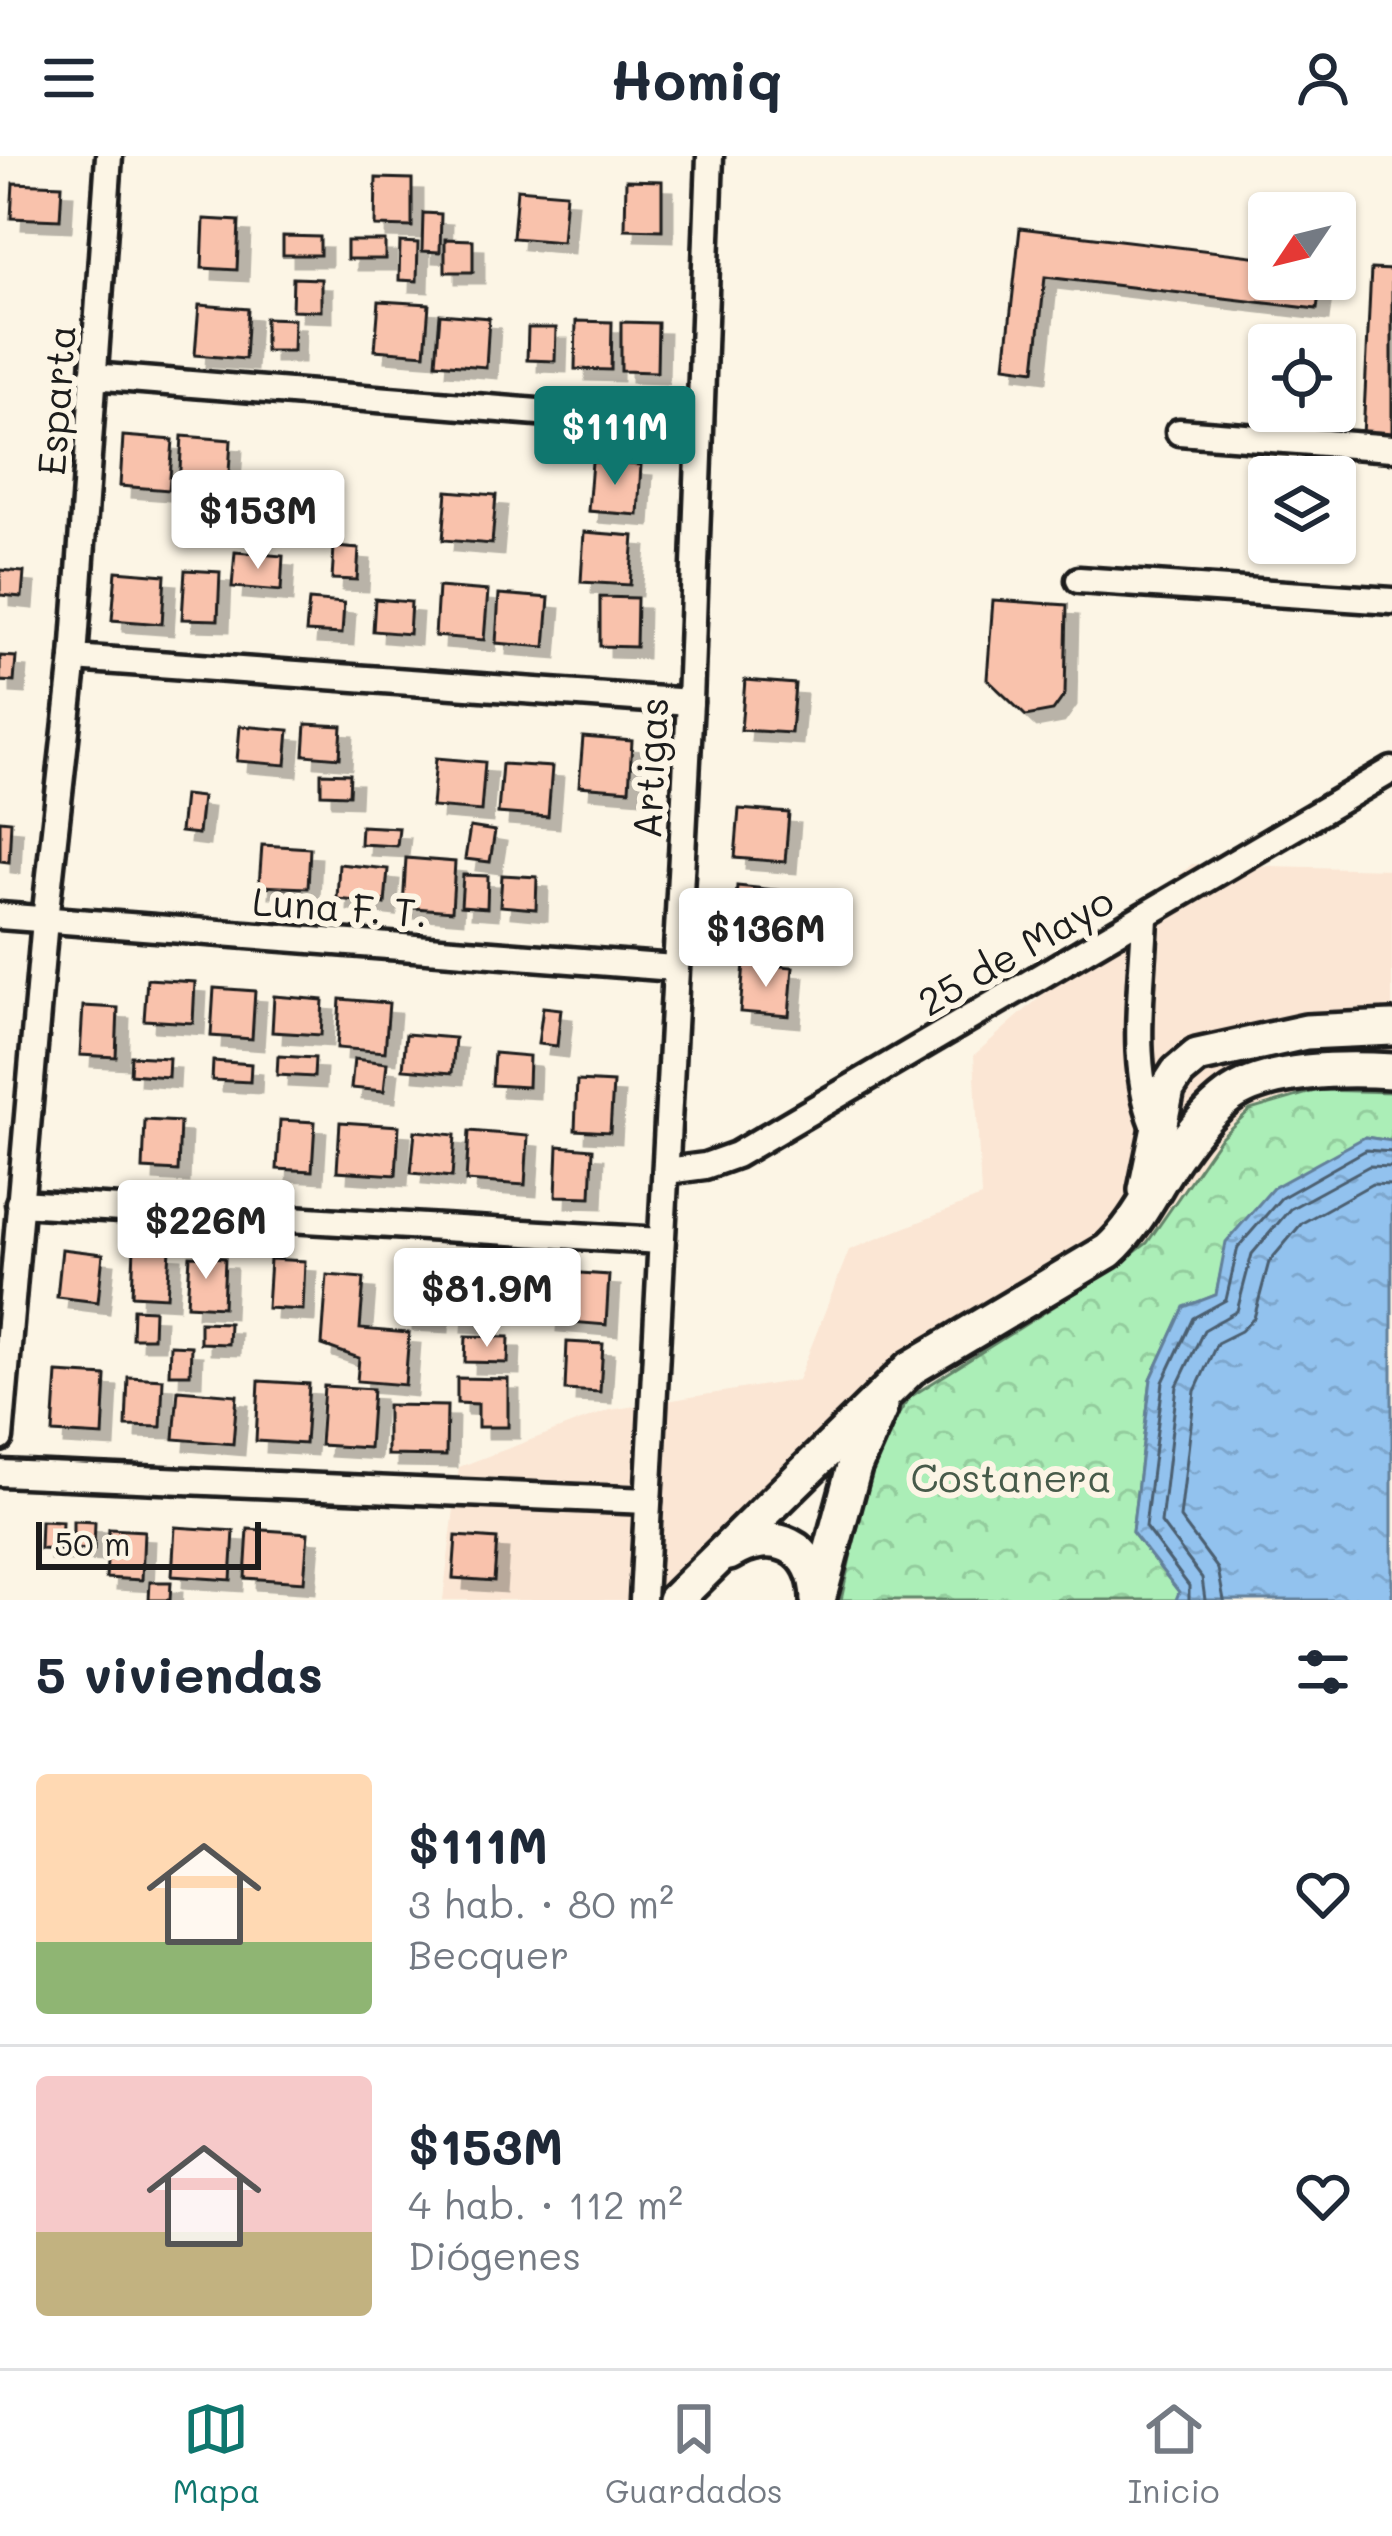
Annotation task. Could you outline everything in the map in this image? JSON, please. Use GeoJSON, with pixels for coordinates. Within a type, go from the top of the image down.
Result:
{"type":"FeatureCollection","features":[{"type":"Feature","properties":{"kind":"main road"},"geometry":{"type":"LineString","coordinates":[[675,1600],[889,1389],[942,1346],[1108,1251],[1125,1235],[1143,1210],[1167,1140],[1167,1089],[1197,1056],[1306,1031],[1392,1028]]}},
{"type":"Feature","properties":{"kind":"main road"},"geometry":{"type":"LineString","coordinates":[[1167,1140],[1250,1084],[1308,1073],[1392,1071]]}},
{"type":"Feature","properties":{"kind":"main road"},"geometry":{"type":"LineString","coordinates":[[818,1600],[854,1467],[889,1389]]}},
{"type":"Feature","properties":{"kind":"main road"},"geometry":{"type":"LineString","coordinates":[[722,1557],[752,1542],[787,1544],[813,1568],[818,1600]]}},
{"type":"Feature","properties":{"kind":"street","name":"Esparta"},"geometry":{"type":"LineString","coordinates":[[0,1438],[45,920],[74,658],[109,156]]}},
{"type":"Feature","properties":{"kind":"street","name":"Artigas"},"geometry":{"type":"LineString","coordinates":[[643,1600],[690,702],[710,156]]}},
{"type":"Feature","properties":{"kind":"street"},"geometry":{"type":"LineString","coordinates":[[92,376],[698,425]]}},
{"type":"Feature","properties":{"kind":"street"},"geometry":{"type":"LineString","coordinates":[[1179,432],[1392,448]]}},
{"type":"Feature","properties":{"kind":"street"},"geometry":{"type":"LineString","coordinates":[[1079,580],[1392,602]]}},
{"type":"Feature","properties":{"kind":"street"},"geometry":{"type":"LineString","coordinates":[[74,658],[690,702]]}},
{"type":"Feature","properties":{"kind":"street","name":"25 de Mayo"},"geometry":{"type":"LineString","coordinates":[[667,1171],[705,1166],[736,1155],[1392,770]]}},
{"type":"Feature","properties":{"kind":"street","name":"Luna F. T."},"geometry":{"type":"LineString","coordinates":[[0,916],[674,968]]}},
{"type":"Feature","properties":{"kind":"street"},"geometry":{"type":"LineString","coordinates":[[1145,916],[1141,1058],[1146,1104],[1167,1140]]}},
{"type":"Feature","properties":{"kind":"street"},"geometry":{"type":"LineString","coordinates":[[19,1204],[661,1241]]}},
{"type":"Feature","properties":{"kind":"street"},"geometry":{"type":"LineString","coordinates":[[0,1473],[648,1501]]}},
{"type":"Feature","properties":{"kind":"shaded area"},"geometry":{"type":"Polygon","coordinates":[[[1192,864],[1392,869],[1392,1092],[1318,1090],[1220,1138],[1147,1243],[1113,1268],[930,1335],[657,1600],[443,1600],[459,1467],[610,1410],[798,1380],[849,1250],[981,1197],[974,1055],[1192,864]]]}},
{"type":"Feature","properties":{"kind":"green space","name":"Costanera"},"geometry":{"type":"Polygon","coordinates":[[[1318,1090],[1392,1092],[1392,1141],[1365,1137],[1227,1242],[1216,1295],[1184,1308],[1151,1379],[1132,1532],[1180,1592],[1176,1600],[841,1600],[873,1469],[910,1397],[1147,1243],[1220,1138],[1250,1110],[1318,1090]]]}},
{"type":"Feature","properties":{"kind":"water"},"geometry":{"type":"Polygon","coordinates":[[[1365,1137],[1392,1141],[1392,1600],[1176,1600],[1179,1592],[1132,1532],[1151,1379],[1184,1307],[1216,1295],[1226,1242],[1273,1188],[1365,1137]]]}},
{"type":"Feature","properties":{"kind":"building"},"geometry":{"type":"Polygon","coordinates":[[[376,178],[412,179],[412,227],[375,226],[376,178]]]}},
{"type":"Feature","properties":{"kind":"building"},"geometry":{"type":"Polygon","coordinates":[[[626,180],[662,181],[662,230],[625,229],[626,180]]]}},
{"type":"Feature","properties":{"kind":"building"},"geometry":{"type":"Polygon","coordinates":[[[13,183],[62,185],[60,220],[11,218],[13,183]]]}},
{"type":"Feature","properties":{"kind":"building"},"geometry":{"type":"Polygon","coordinates":[[[517,189],[566,193],[562,242],[513,238],[517,189]]]}},
{"type":"Feature","properties":{"kind":"building"},"geometry":{"type":"Polygon","coordinates":[[[423,213],[441,214],[440,252],[422,251],[423,213]]]}},
{"type":"Feature","properties":{"kind":"building"},"geometry":{"type":"Polygon","coordinates":[[[204,219],[239,221],[237,270],[202,268],[204,219]]]}},
{"type":"Feature","properties":{"kind":"building"},"geometry":{"type":"Polygon","coordinates":[[[1020,228],[1248,255],[1248,300],[1318,300],[1317,309],[1045,277],[1035,370],[1005,366],[1020,228]]]}},
{"type":"Feature","properties":{"kind":"building"},"geometry":{"type":"Polygon","coordinates":[[[283,236],[320,237],[320,255],[283,255],[283,236]]]}},
{"type":"Feature","properties":{"kind":"building"},"geometry":{"type":"Polygon","coordinates":[[[445,239],[473,240],[473,272],[445,272],[445,239]]]}},
{"type":"Feature","properties":{"kind":"building"},"geometry":{"type":"Polygon","coordinates":[[[347,241],[385,241],[385,259],[347,259],[347,241]]]}},
{"type":"Feature","properties":{"kind":"building"},"geometry":{"type":"Polygon","coordinates":[[[400,242],[418,243],[417,281],[399,280],[400,242]]]}},
{"type":"Feature","properties":{"kind":"building"},"geometry":{"type":"Polygon","coordinates":[[[1371,269],[1392,270],[1392,438],[1363,436],[1371,269]]]}},
{"type":"Feature","properties":{"kind":"building"},"geometry":{"type":"Polygon","coordinates":[[[293,278],[321,279],[321,311],[292,310],[293,278]]]}},
{"type":"Feature","properties":{"kind":"building"},"geometry":{"type":"Polygon","coordinates":[[[379,301],[429,304],[425,354],[375,350],[379,301]]]}},
{"type":"Feature","properties":{"kind":"building"},"geometry":{"type":"Polygon","coordinates":[[[199,305],[248,309],[245,359],[195,355],[199,305]]]}},
{"type":"Feature","properties":{"kind":"building"},"geometry":{"type":"Polygon","coordinates":[[[440,314],[489,318],[486,367],[436,363],[440,314]]]}},
{"type":"Feature","properties":{"kind":"building"},"geometry":{"type":"Polygon","coordinates":[[[265,318],[294,319],[293,351],[265,351],[265,318]]]}},
{"type":"Feature","properties":{"kind":"building"},"geometry":{"type":"Polygon","coordinates":[[[576,321],[612,322],[611,370],[575,369],[576,321]]]}},
{"type":"Feature","properties":{"kind":"building"},"geometry":{"type":"Polygon","coordinates":[[[621,322],[658,323],[657,372],[621,371],[621,322]]]}},
{"type":"Feature","properties":{"kind":"building"},"geometry":{"type":"Polygon","coordinates":[[[528,328],[556,328],[555,361],[527,360],[528,328]]]}},
{"type":"Feature","properties":{"kind":"building"},"geometry":{"type":"Polygon","coordinates":[[[123,436],[173,440],[169,490],[120,486],[123,436]]]}},
{"type":"Feature","properties":{"kind":"building"},"geometry":{"type":"Polygon","coordinates":[[[182,436],[231,440],[228,489],[179,486],[182,436]]]}},
{"type":"Feature","properties":{"kind":"building"},"geometry":{"type":"Polygon","coordinates":[[[592,462],[641,465],[638,515],[588,511],[592,462]]]}},
{"type":"Feature","properties":{"kind":"building"},"geometry":{"type":"Polygon","coordinates":[[[447,491],[496,495],[492,544],[443,540],[447,491]]]}},
{"type":"Feature","properties":{"kind":"building"},"geometry":{"type":"Polygon","coordinates":[[[584,532],[634,536],[630,585],[581,582],[584,532]]]}},
{"type":"Feature","properties":{"kind":"building"},"geometry":{"type":"Polygon","coordinates":[[[334,547],[359,549],[357,580],[332,579],[334,547]]]}},
{"type":"Feature","properties":{"kind":"building"},"geometry":{"type":"Polygon","coordinates":[[[235,552],[283,556],[281,591],[232,587],[235,552]]]}},
{"type":"Feature","properties":{"kind":"building"},"geometry":{"type":"Polygon","coordinates":[[[0,570],[24,572],[22,597],[0,595],[0,570]]]}},
{"type":"Feature","properties":{"kind":"building"},"geometry":{"type":"Polygon","coordinates":[[[185,570],[220,572],[218,620],[182,619],[185,570]]]}},
{"type":"Feature","properties":{"kind":"building"},"geometry":{"type":"Polygon","coordinates":[[[116,571],[165,575],[162,624],[112,620],[116,571]]]}},
{"type":"Feature","properties":{"kind":"building"},"geometry":{"type":"Polygon","coordinates":[[[438,587],[488,591],[484,640],[435,636],[438,587]]]}},
{"type":"Feature","properties":{"kind":"building"},"geometry":{"type":"Polygon","coordinates":[[[499,594],[549,598],[545,647],[496,643],[499,594]]]}},
{"type":"Feature","properties":{"kind":"building"},"geometry":{"type":"Polygon","coordinates":[[[600,597],[637,598],[636,647],[600,646],[600,597]]]}},
{"type":"Feature","properties":{"kind":"building"},"geometry":{"type":"Polygon","coordinates":[[[375,599],[411,602],[409,634],[373,631],[375,599]]]}},
{"type":"Feature","properties":{"kind":"building"},"geometry":{"type":"Polygon","coordinates":[[[309,600],[344,603],[342,634],[306,632],[309,600]]]}},
{"type":"Feature","properties":{"kind":"building"},"geometry":{"type":"Polygon","coordinates":[[[993,600],[1067,605],[1065,694],[1053,711],[1026,716],[987,679],[993,600]]]}},
{"type":"Feature","properties":{"kind":"building"},"geometry":{"type":"Polygon","coordinates":[[[0,656],[16,657],[14,682],[0,681],[0,656]]]}},
{"type":"Feature","properties":{"kind":"building"},"geometry":{"type":"Polygon","coordinates":[[[745,680],[795,684],[791,733],[741,730],[745,680]]]}},
{"type":"Feature","properties":{"kind":"building"},"geometry":{"type":"Polygon","coordinates":[[[306,724],[342,726],[340,758],[304,755],[306,724]]]}},
{"type":"Feature","properties":{"kind":"building"},"geometry":{"type":"Polygon","coordinates":[[[240,726],[289,730],[286,765],[237,761],[240,726]]]}},
{"type":"Feature","properties":{"kind":"building"},"geometry":{"type":"Polygon","coordinates":[[[583,737],[632,741],[629,790],[579,786],[583,737]]]}},
{"type":"Feature","properties":{"kind":"building"},"geometry":{"type":"Polygon","coordinates":[[[436,758],[485,762],[481,811],[432,807],[436,758]]]}},
{"type":"Feature","properties":{"kind":"building"},"geometry":{"type":"Polygon","coordinates":[[[502,764],[552,767],[548,817],[498,813],[502,764]]]}},
{"type":"Feature","properties":{"kind":"building"},"geometry":{"type":"Polygon","coordinates":[[[321,773],[350,774],[349,795],[321,794],[321,773]]]}},
{"type":"Feature","properties":{"kind":"building"},"geometry":{"type":"Polygon","coordinates":[[[184,795],[202,797],[198,834],[180,832],[184,795]]]}},
{"type":"Feature","properties":{"kind":"building"},"geometry":{"type":"Polygon","coordinates":[[[739,809],[789,813],[785,862],[735,858],[739,809]]]}},
{"type":"Feature","properties":{"kind":"building"},"geometry":{"type":"Polygon","coordinates":[[[0,820],[11,821],[9,862],[0,861],[0,820]]]}},
{"type":"Feature","properties":{"kind":"building"},"geometry":{"type":"Polygon","coordinates":[[[361,826],[399,828],[397,846],[360,844],[361,826]]]}},
{"type":"Feature","properties":{"kind":"building"},"geometry":{"type":"Polygon","coordinates":[[[470,827],[495,831],[490,862],[465,859],[470,827]]]}},
{"type":"Feature","properties":{"kind":"building"},"geometry":{"type":"Polygon","coordinates":[[[262,845],[310,848],[308,888],[259,886],[262,845]]]}},
{"type":"Feature","properties":{"kind":"building"},"geometry":{"type":"Polygon","coordinates":[[[406,858],[455,862],[452,911],[403,907],[406,858]]]}},
{"type":"Feature","properties":{"kind":"building"},"geometry":{"type":"Polygon","coordinates":[[[339,864],[388,869],[385,904],[337,899],[339,864]]]}},
{"type":"Feature","properties":{"kind":"building"},"geometry":{"type":"Polygon","coordinates":[[[463,875],[488,876],[487,908],[461,906],[463,875]]]}},
{"type":"Feature","properties":{"kind":"building"},"geometry":{"type":"Polygon","coordinates":[[[502,875],[537,877],[536,909],[500,906],[502,875]]]}},
{"type":"Feature","properties":{"kind":"building"},"geometry":{"type":"Polygon","coordinates":[[[737,886],[786,891],[783,939],[733,935],[737,886]]]}},
{"type":"Feature","properties":{"kind":"building"},"geometry":{"type":"Polygon","coordinates":[[[744,963],[793,967],[789,1016],[740,1012],[744,963]]]}},
{"type":"Feature","properties":{"kind":"building"},"geometry":{"type":"Polygon","coordinates":[[[147,979],[195,982],[193,1023],[144,1020],[147,979]]]}},
{"type":"Feature","properties":{"kind":"building"},"geometry":{"type":"Polygon","coordinates":[[[214,988],[255,991],[252,1039],[211,1036],[214,988]]]}},
{"type":"Feature","properties":{"kind":"building"},"geometry":{"type":"Polygon","coordinates":[[[274,996],[323,1000],[321,1035],[272,1032],[274,996]]]}},
{"type":"Feature","properties":{"kind":"building"},"geometry":{"type":"Polygon","coordinates":[[[340,999],[389,1003],[385,1052],[337,1048],[340,999]]]}},
{"type":"Feature","properties":{"kind":"building"},"geometry":{"type":"Polygon","coordinates":[[[83,1006],[118,1008],[116,1057],[80,1055],[83,1006]]]}},
{"type":"Feature","properties":{"kind":"building"},"geometry":{"type":"Polygon","coordinates":[[[543,1007],[561,1009],[557,1046],[538,1044],[543,1007]]]}},
{"type":"Feature","properties":{"kind":"building"},"geometry":{"type":"Polygon","coordinates":[[[406,1034],[455,1038],[452,1073],[403,1069],[406,1034]]]}},
{"type":"Feature","properties":{"kind":"building"},"geometry":{"type":"Polygon","coordinates":[[[494,1053],[529,1056],[528,1087],[492,1085],[494,1053]]]}},
{"type":"Feature","properties":{"kind":"building"},"geometry":{"type":"Polygon","coordinates":[[[131,1056],[169,1058],[168,1077],[130,1074],[131,1056]]]}},
{"type":"Feature","properties":{"kind":"building"},"geometry":{"type":"Polygon","coordinates":[[[278,1056],[315,1058],[314,1077],[277,1075],[278,1056]]]}},
{"type":"Feature","properties":{"kind":"building"},"geometry":{"type":"Polygon","coordinates":[[[354,1059],[387,1063],[384,1091],[351,1088],[354,1059]]]}},
{"type":"Feature","properties":{"kind":"building"},"geometry":{"type":"Polygon","coordinates":[[[213,1061],[251,1064],[250,1082],[212,1080],[213,1061]]]}},
{"type":"Feature","properties":{"kind":"building"},"geometry":{"type":"Polygon","coordinates":[[[577,1081],[613,1083],[610,1132],[575,1130],[577,1081]]]}},
{"type":"Feature","properties":{"kind":"building"},"geometry":{"type":"Polygon","coordinates":[[[145,1120],[180,1122],[178,1171],[143,1169],[145,1120]]]}},
{"type":"Feature","properties":{"kind":"building"},"geometry":{"type":"Polygon","coordinates":[[[280,1120],[315,1122],[312,1171],[277,1169],[280,1120]]]}},
{"type":"Feature","properties":{"kind":"building"},"geometry":{"type":"Polygon","coordinates":[[[340,1122],[399,1126],[396,1175],[337,1171],[340,1122]]]}},
{"type":"Feature","properties":{"kind":"building"},"geometry":{"type":"Polygon","coordinates":[[[415,1131],[455,1135],[452,1177],[411,1173],[415,1131]]]}},
{"type":"Feature","properties":{"kind":"building"},"geometry":{"type":"Polygon","coordinates":[[[469,1131],[528,1136],[525,1185],[466,1181],[469,1131]]]}},
{"type":"Feature","properties":{"kind":"building"},"geometry":{"type":"Polygon","coordinates":[[[558,1146],[593,1149],[591,1197],[556,1196],[558,1146]]]}},
{"type":"Feature","properties":{"kind":"building"},"geometry":{"type":"Polygon","coordinates":[[[134,1247],[170,1249],[167,1297],[132,1295],[134,1247]]]}},
{"type":"Feature","properties":{"kind":"building"},"geometry":{"type":"Polygon","coordinates":[[[62,1249],[103,1254],[98,1302],[57,1297],[62,1249]]]}},
{"type":"Feature","properties":{"kind":"building"},"geometry":{"type":"Polygon","coordinates":[[[190,1256],[225,1258],[223,1307],[187,1305],[190,1256]]]}},
{"type":"Feature","properties":{"kind":"building"},"geometry":{"type":"Polygon","coordinates":[[[270,1259],[305,1261],[303,1310],[267,1308],[270,1259]]]}},
{"type":"Feature","properties":{"kind":"building"},"geometry":{"type":"Polygon","coordinates":[[[404,1270],[439,1272],[437,1321],[402,1319],[404,1270]]]}},
{"type":"Feature","properties":{"kind":"building"},"geometry":{"type":"Polygon","coordinates":[[[455,1271],[490,1273],[488,1322],[452,1320],[455,1271]]]}},
{"type":"Feature","properties":{"kind":"building"},"geometry":{"type":"Polygon","coordinates":[[[550,1271],[609,1275],[606,1325],[546,1320],[550,1271]]]}},
{"type":"Feature","properties":{"kind":"building"},"geometry":{"type":"Polygon","coordinates":[[[327,1275],[364,1278],[360,1329],[409,1333],[405,1385],[357,1381],[359,1358],[322,1345],[327,1275]]]}},
{"type":"Feature","properties":{"kind":"building"},"geometry":{"type":"Polygon","coordinates":[[[133,1309],[154,1310],[153,1338],[132,1338],[133,1309]]]}},
{"type":"Feature","properties":{"kind":"building"},"geometry":{"type":"Polygon","coordinates":[[[200,1322],[229,1323],[228,1344],[200,1343],[200,1322]]]}},
{"type":"Feature","properties":{"kind":"building"},"geometry":{"type":"Polygon","coordinates":[[[466,1336],[509,1337],[508,1363],[465,1362],[466,1336]]]}},
{"type":"Feature","properties":{"kind":"building"},"geometry":{"type":"Polygon","coordinates":[[[567,1342],[603,1344],[600,1392],[565,1390],[567,1342]]]}},
{"type":"Feature","properties":{"kind":"building"},"geometry":{"type":"Polygon","coordinates":[[[170,1345],[191,1346],[190,1374],[169,1374],[170,1345]]]}},
{"type":"Feature","properties":{"kind":"building"},"geometry":{"type":"Polygon","coordinates":[[[57,1373],[106,1376],[103,1436],[53,1433],[57,1373]]]}},
{"type":"Feature","properties":{"kind":"building"},"geometry":{"type":"Polygon","coordinates":[[[128,1377],[163,1379],[161,1427],[126,1426],[128,1377]]]}},
{"type":"Feature","properties":{"kind":"building"},"geometry":{"type":"Polygon","coordinates":[[[457,1378],[508,1379],[508,1427],[478,1427],[478,1404],[457,1403],[457,1378]]]}},
{"type":"Feature","properties":{"kind":"building"},"geometry":{"type":"Polygon","coordinates":[[[259,1381],[309,1384],[305,1444],[256,1441],[259,1381]]]}},
{"type":"Feature","properties":{"kind":"building"},"geometry":{"type":"Polygon","coordinates":[[[324,1386],[373,1389],[369,1448],[320,1445],[324,1386]]]}},
{"type":"Feature","properties":{"kind":"building"},"geometry":{"type":"Polygon","coordinates":[[[178,1390],[237,1395],[233,1444],[174,1439],[178,1390]]]}},
{"type":"Feature","properties":{"kind":"building"},"geometry":{"type":"Polygon","coordinates":[[[387,1405],[447,1406],[446,1456],[387,1455],[387,1405]]]}},
{"type":"Feature","properties":{"kind":"building"},"geometry":{"type":"Polygon","coordinates":[[[41,1521],[62,1522],[61,1550],[40,1549],[41,1521]]]}},
{"type":"Feature","properties":{"kind":"building"},"geometry":{"type":"Polygon","coordinates":[[[73,1521],[95,1522],[94,1550],[73,1549],[73,1521]]]}},
{"type":"Feature","properties":{"kind":"building"},"geometry":{"type":"Polygon","coordinates":[[[175,1527],[234,1531],[231,1580],[172,1576],[175,1527]]]}},
{"type":"Feature","properties":{"kind":"building"},"geometry":{"type":"Polygon","coordinates":[[[109,1529],[144,1531],[142,1580],[106,1578],[109,1529]]]}},
{"type":"Feature","properties":{"kind":"building"},"geometry":{"type":"Polygon","coordinates":[[[248,1529],[308,1533],[304,1582],[245,1578],[248,1529]]]}},
{"type":"Feature","properties":{"kind":"building"},"geometry":{"type":"Polygon","coordinates":[[[456,1536],[497,1539],[494,1581],[453,1578],[456,1536]]]}},
{"type":"Feature","properties":{"kind":"building"},"geometry":{"type":"Polygon","coordinates":[[[150,1582],[171,1582],[170,1600],[149,1600],[150,1582]]]}}]}
